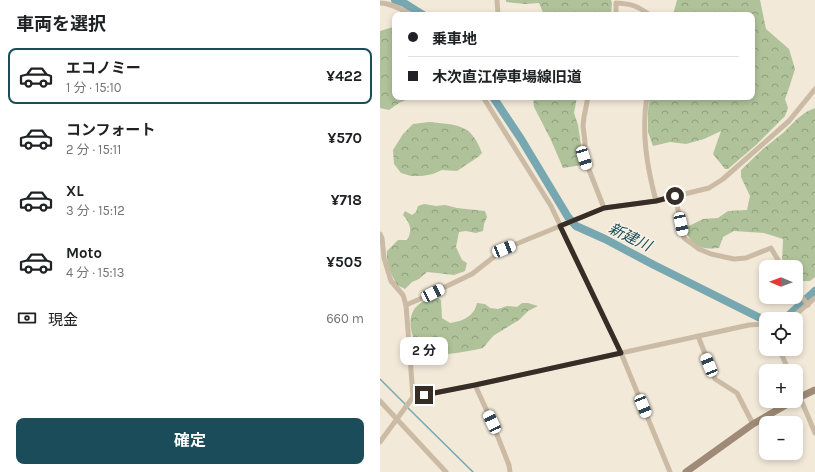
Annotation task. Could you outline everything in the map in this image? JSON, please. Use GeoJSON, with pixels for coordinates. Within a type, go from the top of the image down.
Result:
{"type":"FeatureCollection","features":[{"type":"Feature","properties":{"kind":"main road"},"geometry":{"type":"LineString","coordinates":[[803,396],[815,390]]}},
{"type":"Feature","properties":{"kind":"main road"},"geometry":{"type":"LineString","coordinates":[[686,472],[752,424],[781,408]]}},
{"type":"Feature","properties":{"kind":"street"},"geometry":{"type":"LineString","coordinates":[[497,0],[498,12]]}},
{"type":"Feature","properties":{"kind":"street"},"geometry":{"type":"LineString","coordinates":[[380,3],[386,3],[406,12]]}},
{"type":"Feature","properties":{"kind":"street"},"geometry":{"type":"LineString","coordinates":[[616,12],[616,3],[630,4],[646,12]]}},
{"type":"Feature","properties":{"kind":"street"},"geometry":{"type":"LineString","coordinates":[[406,305],[472,274],[504,249],[604,208],[656,201],[709,188],[723,179],[789,121],[815,89]]}},
{"type":"Feature","properties":{"kind":"street"},"geometry":{"type":"LineString","coordinates":[[485,100],[562,225],[621,353],[670,472]]}},
{"type":"Feature","properties":{"kind":"street"},"geometry":{"type":"LineString","coordinates":[[587,100],[583,126],[585,142],[584,158],[604,208]]}},
{"type":"Feature","properties":{"kind":"street"},"geometry":{"type":"LineString","coordinates":[[646,100],[645,109],[645,149],[656,201]]}},
{"type":"Feature","properties":{"kind":"street"},"geometry":{"type":"LineString","coordinates":[[675,196],[684,238],[699,249],[711,254],[734,259],[746,258],[771,248],[778,260]]}},
{"type":"Feature","properties":{"kind":"street"},"geometry":{"type":"LineString","coordinates":[[380,234],[382,238],[384,258],[391,281],[403,295],[406,305],[413,397],[380,442]]}},
{"type":"Feature","properties":{"kind":"street"},"geometry":{"type":"LineString","coordinates":[[803,298],[808,305]]}},
{"type":"Feature","properties":{"kind":"street"},"geometry":{"type":"LineString","coordinates":[[798,312],[815,298]]}},
{"type":"Feature","properties":{"kind":"street"},"geometry":{"type":"LineString","coordinates":[[413,397],[475,385],[749,324],[759,324]]}},
{"type":"Feature","properties":{"kind":"street"},"geometry":{"type":"LineString","coordinates":[[698,336],[715,379],[737,393],[752,424]]}},
{"type":"Feature","properties":{"kind":"street"},"geometry":{"type":"LineString","coordinates":[[475,385],[492,422],[509,465],[510,472]]}},
{"type":"Feature","properties":{"kind":"street"},"geometry":{"type":"LineString","coordinates":[[380,400],[446,472]]}},
{"type":"Feature","properties":{"kind":"street"},"geometry":{"type":"LineString","coordinates":[[803,408],[815,433]]}},
{"type":"Feature","properties":{"kind":"green space"},"geometry":{"type":"Polygon","coordinates":[[[506,0],[611,0],[612,3],[611,12],[543,12],[539,3],[525,4],[506,2],[506,0]]]}},
{"type":"Feature","properties":{"kind":"green space"},"geometry":{"type":"Polygon","coordinates":[[[677,0],[760,0],[766,29],[789,49],[795,69],[785,99],[788,108],[785,116],[756,145],[728,169],[725,169],[713,154],[721,131],[704,139],[686,144],[670,142],[653,146],[648,132],[650,100],[755,100],[755,12],[674,12],[677,0]]]}},
{"type":"Feature","properties":{"kind":"green space"},"geometry":{"type":"Polygon","coordinates":[[[392,27],[392,100],[406,100],[389,110],[380,108],[380,31],[392,27]]]}},
{"type":"Feature","properties":{"kind":"green space"},"geometry":{"type":"Polygon","coordinates":[[[533,100],[576,100],[574,113],[578,125],[582,165],[563,168],[534,107],[533,100]]]}},
{"type":"Feature","properties":{"kind":"green space"},"geometry":{"type":"Polygon","coordinates":[[[815,108],[815,277],[810,281],[803,281],[803,260],[782,260],[783,239],[764,233],[734,231],[723,237],[719,248],[707,248],[697,246],[693,243],[685,228],[703,219],[718,218],[728,211],[747,210],[750,196],[741,177],[741,170],[806,112],[815,108]]]}},
{"type":"Feature","properties":{"kind":"green space"},"geometry":{"type":"Polygon","coordinates":[[[429,122],[462,127],[473,136],[482,153],[457,171],[442,170],[433,174],[422,176],[411,176],[401,173],[394,164],[393,150],[403,134],[413,124],[429,122]]]}},
{"type":"Feature","properties":{"kind":"green space"},"geometry":{"type":"Polygon","coordinates":[[[424,204],[436,206],[445,205],[485,211],[487,217],[483,231],[476,233],[466,231],[459,232],[456,247],[462,260],[467,263],[465,271],[454,275],[427,272],[419,279],[412,282],[405,289],[397,285],[389,269],[387,251],[398,240],[407,240],[409,236],[410,227],[403,215],[405,211],[412,215],[416,212],[418,206],[424,204]]]}},
{"type":"Feature","properties":{"kind":"green space"},"geometry":{"type":"Polygon","coordinates":[[[436,296],[441,300],[442,318],[450,323],[468,317],[474,311],[477,303],[485,304],[490,308],[498,309],[507,306],[517,307],[522,303],[538,306],[528,311],[519,320],[493,336],[483,348],[455,353],[433,354],[422,350],[414,339],[411,318],[413,311],[417,306],[436,296]]]}},
{"type":"Feature","properties":{"kind":"waterway","name":"新建川"},"geometry":{"type":"LineString","coordinates":[[395,0],[404,3],[418,12]]}},
{"type":"Feature","properties":{"kind":"waterway","name":"新建川"},"geometry":{"type":"LineString","coordinates":[[495,100],[521,139],[568,217],[576,226],[605,239],[759,317]]}},
{"type":"Feature","properties":{"kind":"waterway","name":"新建川"},"geometry":{"type":"LineString","coordinates":[[792,312],[815,291]]}},
{"type":"Feature","properties":{"kind":"waterway"},"geometry":{"type":"LineString","coordinates":[[380,379],[405,404]]}},
{"type":"Feature","properties":{"kind":"waterway"},"geometry":{"type":"LineString","coordinates":[[407,407],[473,472]]}},
{"type":"Feature","properties":{"kind":"route"},"geometry":{"type":"LineString","coordinates":[[424,395],[621,353],[560,226],[604,208],[656,201],[675,196]]}}]}
